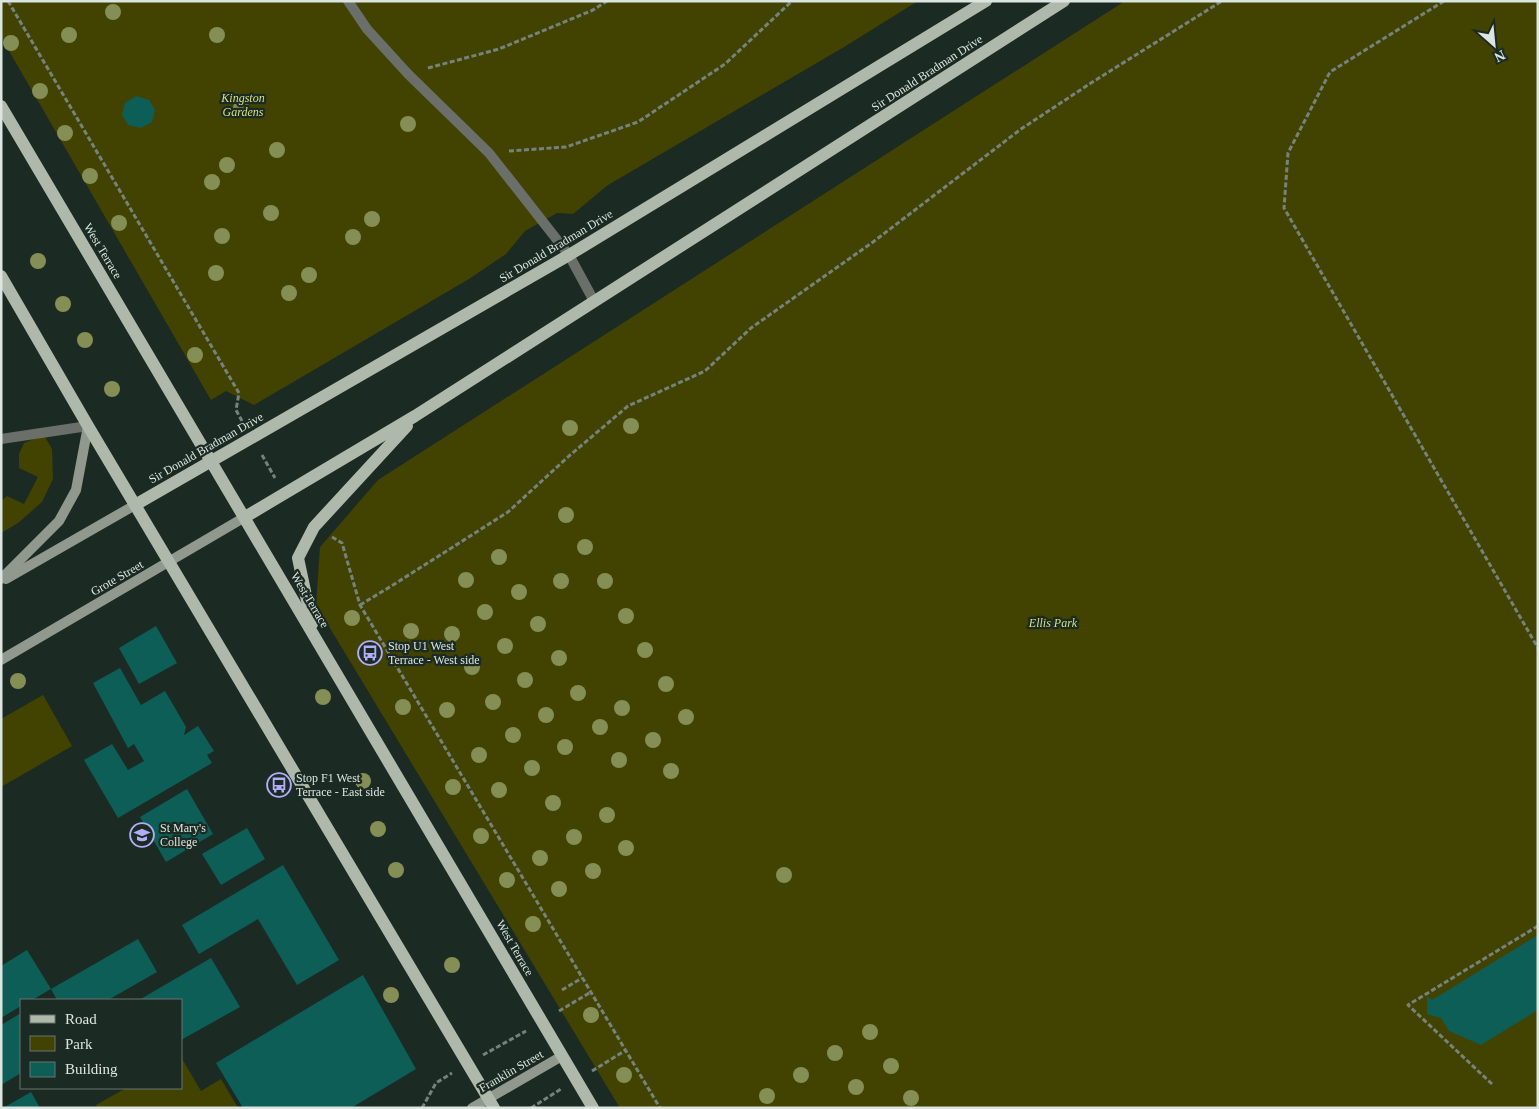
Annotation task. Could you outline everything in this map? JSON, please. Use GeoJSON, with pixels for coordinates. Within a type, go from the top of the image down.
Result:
{"type":"FeatureCollection","features":[{"type":"Feature","properties":{"kind":"main road","name":"Sir Donald Bradman Drive"},"geometry":{"type":"LineString","coordinates":[[135,504],[569,255],[986,1]]}},
{"type":"Feature","properties":{"kind":"main road","name":"Sir Donald Bradman Drive"},"geometry":{"type":"LineString","coordinates":[[245,517],[415,416],[1064,1]]}},
{"type":"Feature","properties":{"kind":"main road","name":"West Terrace"},"geometry":{"type":"LineString","coordinates":[[1,106],[593,1108]]}},
{"type":"Feature","properties":{"kind":"main road"},"geometry":{"type":"LineString","coordinates":[[1,276],[88,426],[491,1103]]}},
{"type":"Feature","properties":{"kind":"main road"},"geometry":{"type":"LineString","coordinates":[[315,636],[298,558],[314,527],[415,416]]}},
{"type":"Feature","properties":{"kind":"main road"},"geometry":{"type":"LineString","coordinates":[[1,580],[59,522],[76,490],[88,426]]}},
{"type":"Feature","properties":{"kind":"main road"},"geometry":{"type":"LineString","coordinates":[[1,580],[135,504]]}},
{"type":"Feature","properties":{"kind":"main road","name":"Grote Street"},"geometry":{"type":"LineString","coordinates":[[1,660],[245,517]]}},
{"type":"Feature","properties":{"kind":"main road","name":"Franklin Street"},"geometry":{"type":"LineString","coordinates":[[472,1108],[491,1103],[562,1056]]}},
{"type":"Feature","properties":{"kind":"lane"},"geometry":{"type":"LineString","coordinates":[[348,1],[367,29],[408,74],[489,153],[569,255],[594,302]]}},
{"type":"Feature","properties":{"kind":"lane"},"geometry":{"type":"LineString","coordinates":[[1,439],[88,426]]}},
{"type":"Feature","properties":{"kind":"path"},"geometry":{"type":"LineString","coordinates":[[8,1],[239,393],[236,410],[239,416]]}},
{"type":"Feature","properties":{"kind":"path"},"geometry":{"type":"LineString","coordinates":[[408,74],[499,49],[593,10],[608,1]]}},
{"type":"Feature","properties":{"kind":"path"},"geometry":{"type":"LineString","coordinates":[[489,153],[566,147],[638,122],[725,64],[792,1]]}},
{"type":"Feature","properties":{"kind":"path"},"geometry":{"type":"LineString","coordinates":[[360,605],[508,512],[569,456],[628,406],[705,371],[751,328],[873,242],[1021,129],[1222,1]]}},
{"type":"Feature","properties":{"kind":"path"},"geometry":{"type":"LineString","coordinates":[[1444,1],[1330,72],[1288,154],[1284,208],[1538,648]]}},
{"type":"Feature","properties":{"kind":"path"},"geometry":{"type":"LineString","coordinates":[[314,527],[342,543],[360,605],[660,1108]]}},
{"type":"Feature","properties":{"kind":"path"},"geometry":{"type":"LineString","coordinates":[[1492,1084],[1408,1005],[1538,926]]}},
{"type":"Feature","properties":{"kind":"path"},"geometry":{"type":"LineString","coordinates":[[562,990],[582,978]]}},
{"type":"Feature","properties":{"kind":"path"},"geometry":{"type":"LineString","coordinates":[[422,1108],[436,1083],[591,992]]}},
{"type":"Feature","properties":{"kind":"green space","name":"Kingston Gardens"},"geometry":{"type":"Polygon","coordinates":[[[1,1],[918,1],[844,47],[608,185],[573,214],[557,213],[525,231],[506,254],[469,279],[254,405],[226,391],[211,400],[1,37],[1,1]]]}},
{"type":"Feature","properties":{"kind":"green space","name":"Ellis Park"},"geometry":{"type":"Polygon","coordinates":[[[1125,1],[1538,1],[1538,1108],[620,1108],[316,605],[320,547],[378,480],[1125,1]]]}},
{"type":"Feature","properties":{"kind":"green space"},"geometry":{"type":"Polygon","coordinates":[[[44,435],[52,449],[53,479],[42,502],[18,523],[1,533],[1,501],[7,496],[24,504],[38,477],[19,468],[19,454],[24,443],[44,435]]]}},
{"type":"Feature","properties":{"kind":"green space"},"geometry":{"type":"Polygon","coordinates":[[[43,695],[72,746],[1,787],[1,719],[43,695]]]}},
{"type":"Feature","properties":{"kind":"green space"},"geometry":{"type":"Polygon","coordinates":[[[182,1059],[201,1091],[221,1079],[238,1108],[97,1108],[96,1105],[124,1089],[182,1089],[182,1059]]]}},
{"type":"Feature","properties":{"kind":"building"},"geometry":{"type":"Polygon","coordinates":[[[136,96],[149,100],[155,110],[152,122],[141,128],[128,125],[122,115],[125,103],[136,96]]]}},
{"type":"Feature","properties":{"kind":"building"},"geometry":{"type":"Polygon","coordinates":[[[156,626],[177,663],[139,684],[119,648],[156,626]]]}},
{"type":"Feature","properties":{"kind":"building"},"geometry":{"type":"Polygon","coordinates":[[[120,668],[141,705],[165,691],[186,727],[184,735],[198,726],[214,751],[207,755],[212,763],[118,818],[84,760],[112,744],[128,770],[144,761],[134,744],[128,748],[93,683],[120,668]]]}},
{"type":"Feature","properties":{"kind":"building"},"geometry":{"type":"Polygon","coordinates":[[[187,789],[213,834],[166,862],[140,817],[187,789]]]}},
{"type":"Feature","properties":{"kind":"building"},"geometry":{"type":"Polygon","coordinates":[[[247,828],[265,859],[221,885],[202,854],[247,828]]]}},
{"type":"Feature","properties":{"kind":"building"},"geometry":{"type":"Polygon","coordinates":[[[283,865],[339,960],[297,985],[258,919],[199,954],[182,925],[283,865]]]}},
{"type":"Feature","properties":{"kind":"building"},"geometry":{"type":"Polygon","coordinates":[[[1538,935],[1538,1010],[1481,1045],[1449,1031],[1441,1018],[1427,1014],[1427,996],[1432,1000],[1538,935]]]}},
{"type":"Feature","properties":{"kind":"building"},"geometry":{"type":"Polygon","coordinates":[[[138,939],[157,972],[110,999],[56,999],[51,989],[138,939]]]}},
{"type":"Feature","properties":{"kind":"building"},"geometry":{"type":"Polygon","coordinates":[[[27,950],[51,989],[34,999],[20,999],[20,1007],[1,1018],[1,966],[27,950]]]}},
{"type":"Feature","properties":{"kind":"building"},"geometry":{"type":"Polygon","coordinates":[[[211,958],[240,1007],[182,1039],[182,999],[141,999],[211,958]]]}},
{"type":"Feature","properties":{"kind":"building"},"geometry":{"type":"Polygon","coordinates":[[[363,975],[416,1069],[351,1108],[243,1108],[216,1063],[363,975]]]}},
{"type":"Feature","properties":{"kind":"building"},"geometry":{"type":"Polygon","coordinates":[[[20,1014],[20,1074],[1,1085],[1,1025],[20,1014]]]}},
{"type":"Feature","properties":{"kind":"building"},"geometry":{"type":"Polygon","coordinates":[[[31,1092],[40,1108],[3,1108],[31,1092]]]}},
{"type":"Feature","properties":{"kind":"place","name":"Stop U1 West Terrace - West side"},"geometry":{"type":"Point","coordinates":[370,653]}},
{"type":"Feature","properties":{"kind":"place","name":"Stop F1 West Terrace - East side"},"geometry":{"type":"Point","coordinates":[279,785]}},
{"type":"Feature","properties":{"kind":"place","name":"St Mary's College"},"geometry":{"type":"Point","coordinates":[142,835]}}]}
